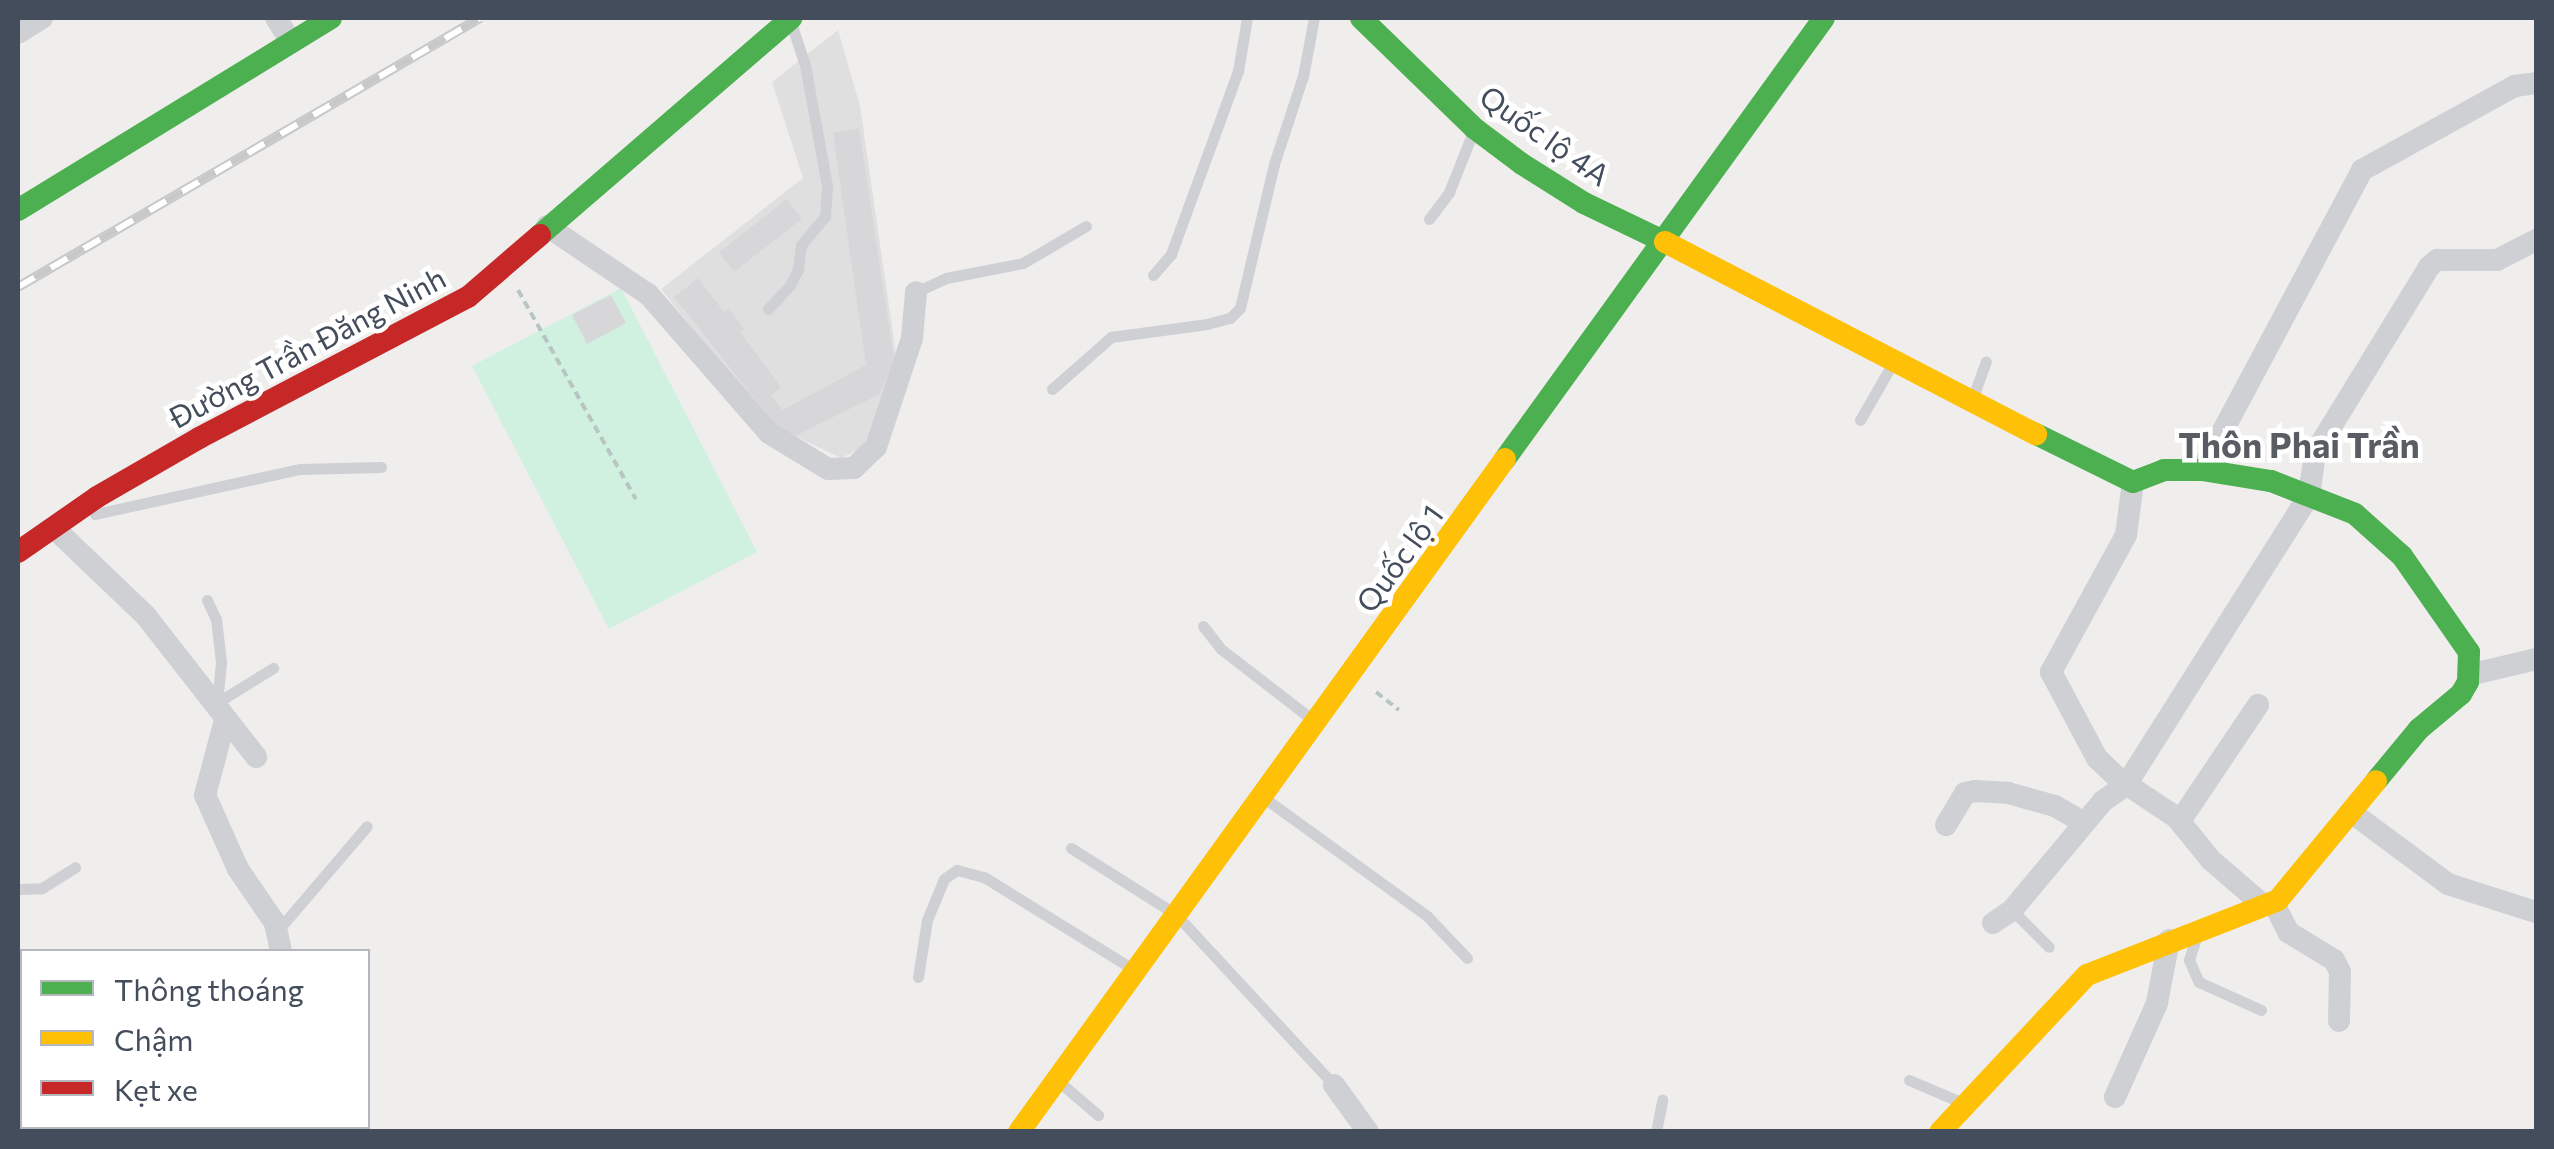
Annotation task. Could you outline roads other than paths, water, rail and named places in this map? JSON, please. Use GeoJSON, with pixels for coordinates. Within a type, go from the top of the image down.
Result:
{"type":"FeatureCollection","features":[{"type":"Feature","properties":{"kind":"main road"},"geometry":{"type":"LineString","coordinates":[[18,210],[332,18]]}},
{"type":"Feature","properties":{"kind":"main road","name":"Đường Trần Đăng Ninh"},"geometry":{"type":"LineString","coordinates":[[18,552],[231,420],[468,297],[790,18]]}},
{"type":"Feature","properties":{"kind":"main road","name":"Quốc lộ 4A"},"geometry":{"type":"LineString","coordinates":[[1361,18],[1474,128],[1584,203],[2134,482]]}},
{"type":"Feature","properties":{"kind":"main road","name":"Quốc lộ 1"},"geometry":{"type":"LineString","coordinates":[[1019,1132],[1824,18]]}},
{"type":"Feature","properties":{"kind":"main road"},"geometry":{"type":"LineString","coordinates":[[1940,1132],[2087,975],[2268,904],[2419,729],[2461,694],[2469,675],[2469,652],[2402,556],[2355,514],[2271,481],[2202,470],[2164,470],[2134,482]]}},
{"type":"Feature","properties":{"kind":"street"},"geometry":{"type":"LineString","coordinates":[[18,33],[41,18]]}},
{"type":"Feature","properties":{"kind":"street"},"geometry":{"type":"LineString","coordinates":[[276,18],[291,42]]}},
{"type":"Feature","properties":{"kind":"street"},"geometry":{"type":"LineString","coordinates":[[2202,470],[2362,170],[2515,86],[2536,83]]}},
{"type":"Feature","properties":{"kind":"street"},"geometry":{"type":"LineString","coordinates":[[547,226],[649,294],[770,433],[828,469],[854,468],[876,447],[903,375],[912,338],[916,292]]}},
{"type":"Feature","properties":{"kind":"street"},"geometry":{"type":"LineString","coordinates":[[2002,917],[2084,823],[2126,785],[2309,496],[2316,452],[2429,267],[2437,260],[2497,260],[2536,240]]}},
{"type":"Feature","properties":{"kind":"street"},"geometry":{"type":"LineString","coordinates":[[2134,482],[2126,535],[2051,672],[2097,758],[2126,785],[2180,822],[2211,860],[2268,904],[2288,932],[2334,960],[2340,972],[2339,1021]]}},
{"type":"Feature","properties":{"kind":"street"},"geometry":{"type":"LineString","coordinates":[[60,524],[146,616],[256,757]]}},
{"type":"Feature","properties":{"kind":"street"},"geometry":{"type":"LineString","coordinates":[[2469,675],[2536,660]]}},
{"type":"Feature","properties":{"kind":"street"},"geometry":{"type":"LineString","coordinates":[[2180,822],[2258,706]]}},
{"type":"Feature","properties":{"kind":"street"},"geometry":{"type":"LineString","coordinates":[[219,710],[205,795],[228,852],[279,942]]}},
{"type":"Feature","properties":{"kind":"street"},"geometry":{"type":"LineString","coordinates":[[1946,825],[1966,794],[1975,790],[2008,793],[2055,806],[2084,823]]}},
{"type":"Feature","properties":{"kind":"street"},"geometry":{"type":"LineString","coordinates":[[2350,812],[2448,884],[2536,912]]}},
{"type":"Feature","properties":{"kind":"street"},"geometry":{"type":"LineString","coordinates":[[2115,1097],[2157,1003],[2170,940]]}},
{"type":"Feature","properties":{"kind":"street"},"geometry":{"type":"LineString","coordinates":[[1334,1085],[1368,1132]]}},
{"type":"Feature","properties":{"kind":"lane"},"geometry":{"type":"LineString","coordinates":[[768,309],[790,285],[798,270],[802,245],[824,216],[826,201],[805,65],[790,18]]}},
{"type":"Feature","properties":{"kind":"lane"},"geometry":{"type":"LineString","coordinates":[[1153,276],[1171,254],[1238,71],[1248,18]]}},
{"type":"Feature","properties":{"kind":"lane"},"geometry":{"type":"LineString","coordinates":[[1052,389],[1112,336],[1206,324],[1230,318],[1240,308],[1274,164],[1304,76],[1314,18]]}},
{"type":"Feature","properties":{"kind":"lane"},"geometry":{"type":"LineString","coordinates":[[1429,219],[1449,192],[1474,128]]}},
{"type":"Feature","properties":{"kind":"lane"},"geometry":{"type":"LineString","coordinates":[[916,292],[946,278],[1023,263],[1086,226]]}},
{"type":"Feature","properties":{"kind":"lane"},"geometry":{"type":"LineString","coordinates":[[1972,400],[1986,361]]}},
{"type":"Feature","properties":{"kind":"lane"},"geometry":{"type":"LineString","coordinates":[[1860,420],[1892,362]]}},
{"type":"Feature","properties":{"kind":"lane"},"geometry":{"type":"LineString","coordinates":[[60,524],[300,468],[381,467]]}},
{"type":"Feature","properties":{"kind":"lane"},"geometry":{"type":"LineString","coordinates":[[207,600],[216,619],[221,662],[219,710]]}},
{"type":"Feature","properties":{"kind":"lane"},"geometry":{"type":"LineString","coordinates":[[1203,626],[1221,649],[1317,723]]}},
{"type":"Feature","properties":{"kind":"lane"},"geometry":{"type":"LineString","coordinates":[[219,710],[273,668]]}},
{"type":"Feature","properties":{"kind":"lane"},"geometry":{"type":"LineString","coordinates":[[1263,797],[1427,916],[1467,958]]}},
{"type":"Feature","properties":{"kind":"lane"},"geometry":{"type":"LineString","coordinates":[[279,942],[367,826]]}},
{"type":"Feature","properties":{"kind":"lane"},"geometry":{"type":"LineString","coordinates":[[1072,848],[1176,915],[1334,1085]]}},
{"type":"Feature","properties":{"kind":"lane"},"geometry":{"type":"LineString","coordinates":[[18,890],[42,888],[76,867]]}},
{"type":"Feature","properties":{"kind":"lane"},"geometry":{"type":"LineString","coordinates":[[918,977],[927,920],[944,879],[957,870],[984,876],[1100,945],[1136,972]]}},
{"type":"Feature","properties":{"kind":"lane"},"geometry":{"type":"LineString","coordinates":[[2002,917],[2049,947]]}},
{"type":"Feature","properties":{"kind":"lane"},"geometry":{"type":"LineString","coordinates":[[2198,930],[2189,960],[2199,982],[2261,1010]]}},
{"type":"Feature","properties":{"kind":"lane"},"geometry":{"type":"LineString","coordinates":[[1057,1080],[1098,1115]]}},
{"type":"Feature","properties":{"kind":"lane"},"geometry":{"type":"LineString","coordinates":[[1909,1080],[1967,1104]]}},
{"type":"Feature","properties":{"kind":"lane"},"geometry":{"type":"LineString","coordinates":[[1656,1132],[1662,1100]]}},
{"type":"Feature","properties":{"kind":"railway"},"geometry":{"type":"LineString","coordinates":[[18,287],[480,18]]}},
{"type":"Feature","properties":{"kind":"district","name":"Thôn Phai Trần"},"geometry":{"type":"Point","coordinates":[2299,444]}}]}
